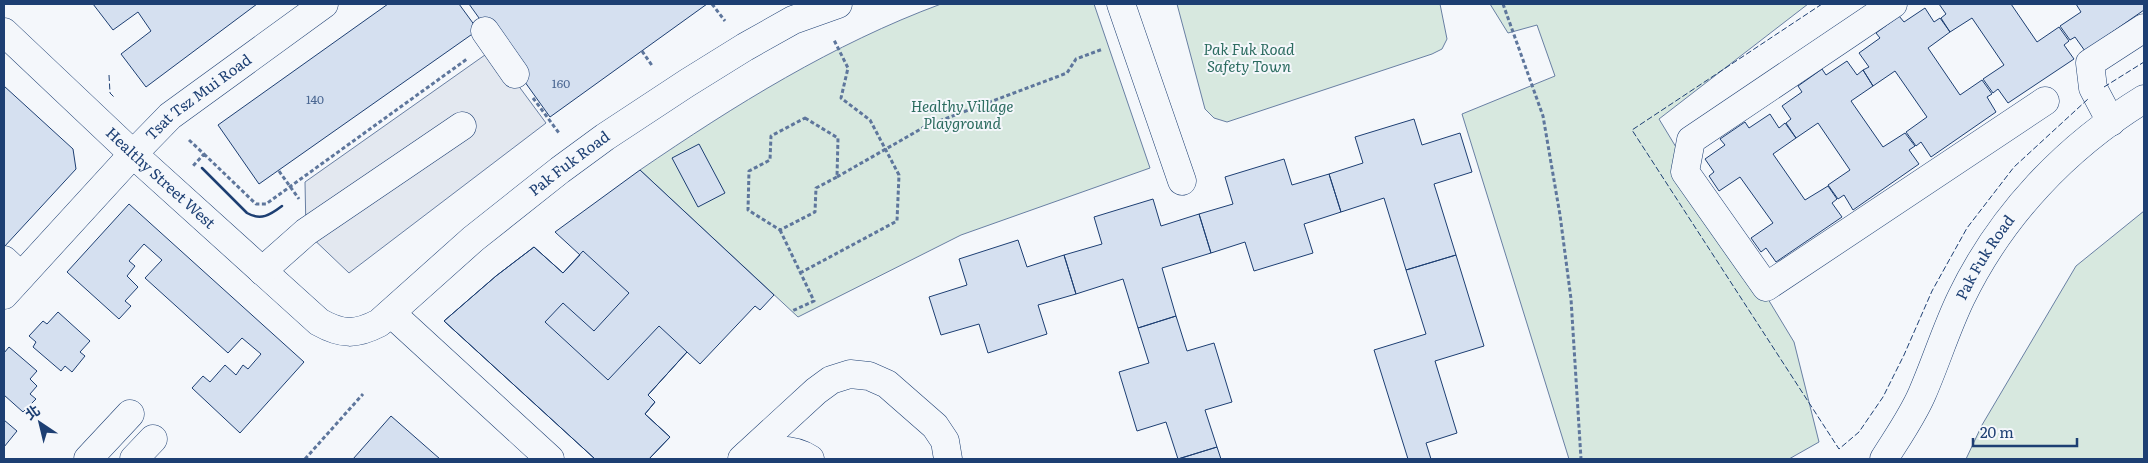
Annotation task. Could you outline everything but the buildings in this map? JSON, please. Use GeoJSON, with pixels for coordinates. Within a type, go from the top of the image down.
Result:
{"type":"FeatureCollection","features":[{"type":"Feature","properties":{"kind":"street","name":"Pak Fuk Road"},"geometry":{"type":"LineString","coordinates":[[319,322],[333,330],[348,333],[364,331],[379,323],[473,239],[590,148],[788,12],[838,4]]}},
{"type":"Feature","properties":{"kind":"street"},"geometry":{"type":"LineString","coordinates":[[1121,4],[1182,181]]}},
{"type":"Feature","properties":{"kind":"street"},"geometry":{"type":"LineString","coordinates":[[1893,4],[1691,140],[1685,172],[1766,287],[2045,101]]}},
{"type":"Feature","properties":{"kind":"street","name":"Tsat Tsz Mui Road"},"geometry":{"type":"LineString","coordinates":[[10,277],[170,116],[313,7]]}},
{"type":"Feature","properties":{"kind":"street"},"geometry":{"type":"LineString","coordinates":[[2111,122],[2093,88],[2090,63],[2144,28]]}},
{"type":"Feature","properties":{"kind":"street","name":"Healthy Street West"},"geometry":{"type":"LineString","coordinates":[[4,32],[132,154],[319,322]]}},
{"type":"Feature","properties":{"kind":"street"},"geometry":{"type":"LineString","coordinates":[[488,36],[515,74]]}},
{"type":"Feature","properties":{"kind":"street","name":"Pak Fuk Road"},"geometry":{"type":"LineString","coordinates":[[1884,459],[1903,430],[1921,395],[1961,298],[1994,242],[2027,197],[2044,178],[2111,122],[2144,100]]}},
{"type":"Feature","properties":{"kind":"street"},"geometry":{"type":"LineString","coordinates":[[262,271],[306,232],[462,126]]}},
{"type":"Feature","properties":{"kind":"street"},"geometry":{"type":"LineString","coordinates":[[391,313],[550,459]]}},
{"type":"Feature","properties":{"kind":"street"},"geometry":{"type":"LineString","coordinates":[[745,457],[816,391],[831,380],[850,374],[869,376],[887,384],[935,426],[945,442],[948,459]]}},
{"type":"Feature","properties":{"kind":"street"},"geometry":{"type":"LineString","coordinates":[[88,459],[130,414]]}},
{"type":"Feature","properties":{"kind":"street"},"geometry":{"type":"LineString","coordinates":[[134,459],[153,439]]}},
{"type":"Feature","properties":{"kind":"street"},"geometry":{"type":"LineString","coordinates":[[745,457],[765,450],[804,455],[810,459]]}},
{"type":"Feature","properties":{"kind":"path"},"geometry":{"type":"LineString","coordinates":[[712,4],[726,22]]}},
{"type":"Feature","properties":{"kind":"path"},"geometry":{"type":"LineString","coordinates":[[1503,4],[1542,116],[1560,215],[1571,299],[1581,459]]}},
{"type":"Feature","properties":{"kind":"path"},"geometry":{"type":"LineString","coordinates":[[189,139],[256,204],[266,204],[488,36]]}},
{"type":"Feature","properties":{"kind":"path"},"geometry":{"type":"LineString","coordinates":[[800,273],[897,222],[899,176],[870,120],[842,98],[848,68],[834,39]]}},
{"type":"Feature","properties":{"kind":"path"},"geometry":{"type":"LineString","coordinates":[[780,230],[815,212],[816,188],[926,126],[1067,73],[1076,59],[1109,47]]}},
{"type":"Feature","properties":{"kind":"path"},"geometry":{"type":"LineString","coordinates":[[642,51],[654,68]]}},
{"type":"Feature","properties":{"kind":"path"},"geometry":{"type":"LineString","coordinates":[[515,74],[561,135]]}},
{"type":"Feature","properties":{"kind":"path"},"geometry":{"type":"LineString","coordinates":[[792,311],[814,301],[780,230],[748,210],[749,171],[770,160],[771,136],[805,118],[838,138],[837,177]]}},
{"type":"Feature","properties":{"kind":"path"},"geometry":{"type":"LineString","coordinates":[[187,172],[204,154]]}},
{"type":"Feature","properties":{"kind":"path"},"geometry":{"type":"LineString","coordinates":[[278,171],[290,186]]}},
{"type":"Feature","properties":{"kind":"path"},"geometry":{"type":"LineString","coordinates":[[304,459],[363,394]]}},
{"type":"Feature","properties":{"kind":"green space","name":"Healthy Village Playground"},"geometry":{"type":"Polygon","coordinates":[[[941,4],[1094,4],[1150,168],[961,235],[798,317],[640,170],[749,99],[823,57],[901,20],[941,4]]]}},
{"type":"Feature","properties":{"kind":"green space","name":"Pak Fuk Road Safety Town"},"geometry":{"type":"Polygon","coordinates":[[[1177,4],[1440,4],[1447,39],[1442,49],[1432,54],[1227,122],[1214,118],[1205,109],[1177,4]]]}},
{"type":"Feature","properties":{"kind":"green space"},"geometry":{"type":"Polygon","coordinates":[[[1490,4],[1808,4],[1659,119],[1794,342],[1819,442],[1789,459],[1569,459],[1462,114],[1555,76],[1537,25],[1508,33],[1490,4]]]}},
{"type":"Feature","properties":{"kind":"green space"},"geometry":{"type":"Polygon","coordinates":[[[2144,211],[2144,459],[1966,459],[1982,425],[2076,266],[2144,211]]]}},
{"type":"Feature","properties":{"kind":"shaded area"},"geometry":{"type":"Polygon","coordinates":[[[492,50],[546,123],[349,273],[306,232],[305,182],[492,50]]]}},
{"type":"Feature","properties":{"kind":"fence"},"geometry":{"type":"LineString","coordinates":[[1822,4],[1632,130],[1839,449],[1859,432],[1883,397],[1932,291],[1967,228],[2014,167],[2088,99]]}},
{"type":"Feature","properties":{"kind":"fence"},"geometry":{"type":"LineString","coordinates":[[2104,87],[2144,62]]}},
{"type":"Feature","properties":{"kind":"fence"},"geometry":{"type":"LineString","coordinates":[[109,75],[110,93],[114,97]]}},
{"type":"Feature","properties":{"kind":"wall"},"geometry":{"type":"LineString","coordinates":[[202,168],[247,213],[261,217],[282,206]]}}]}
